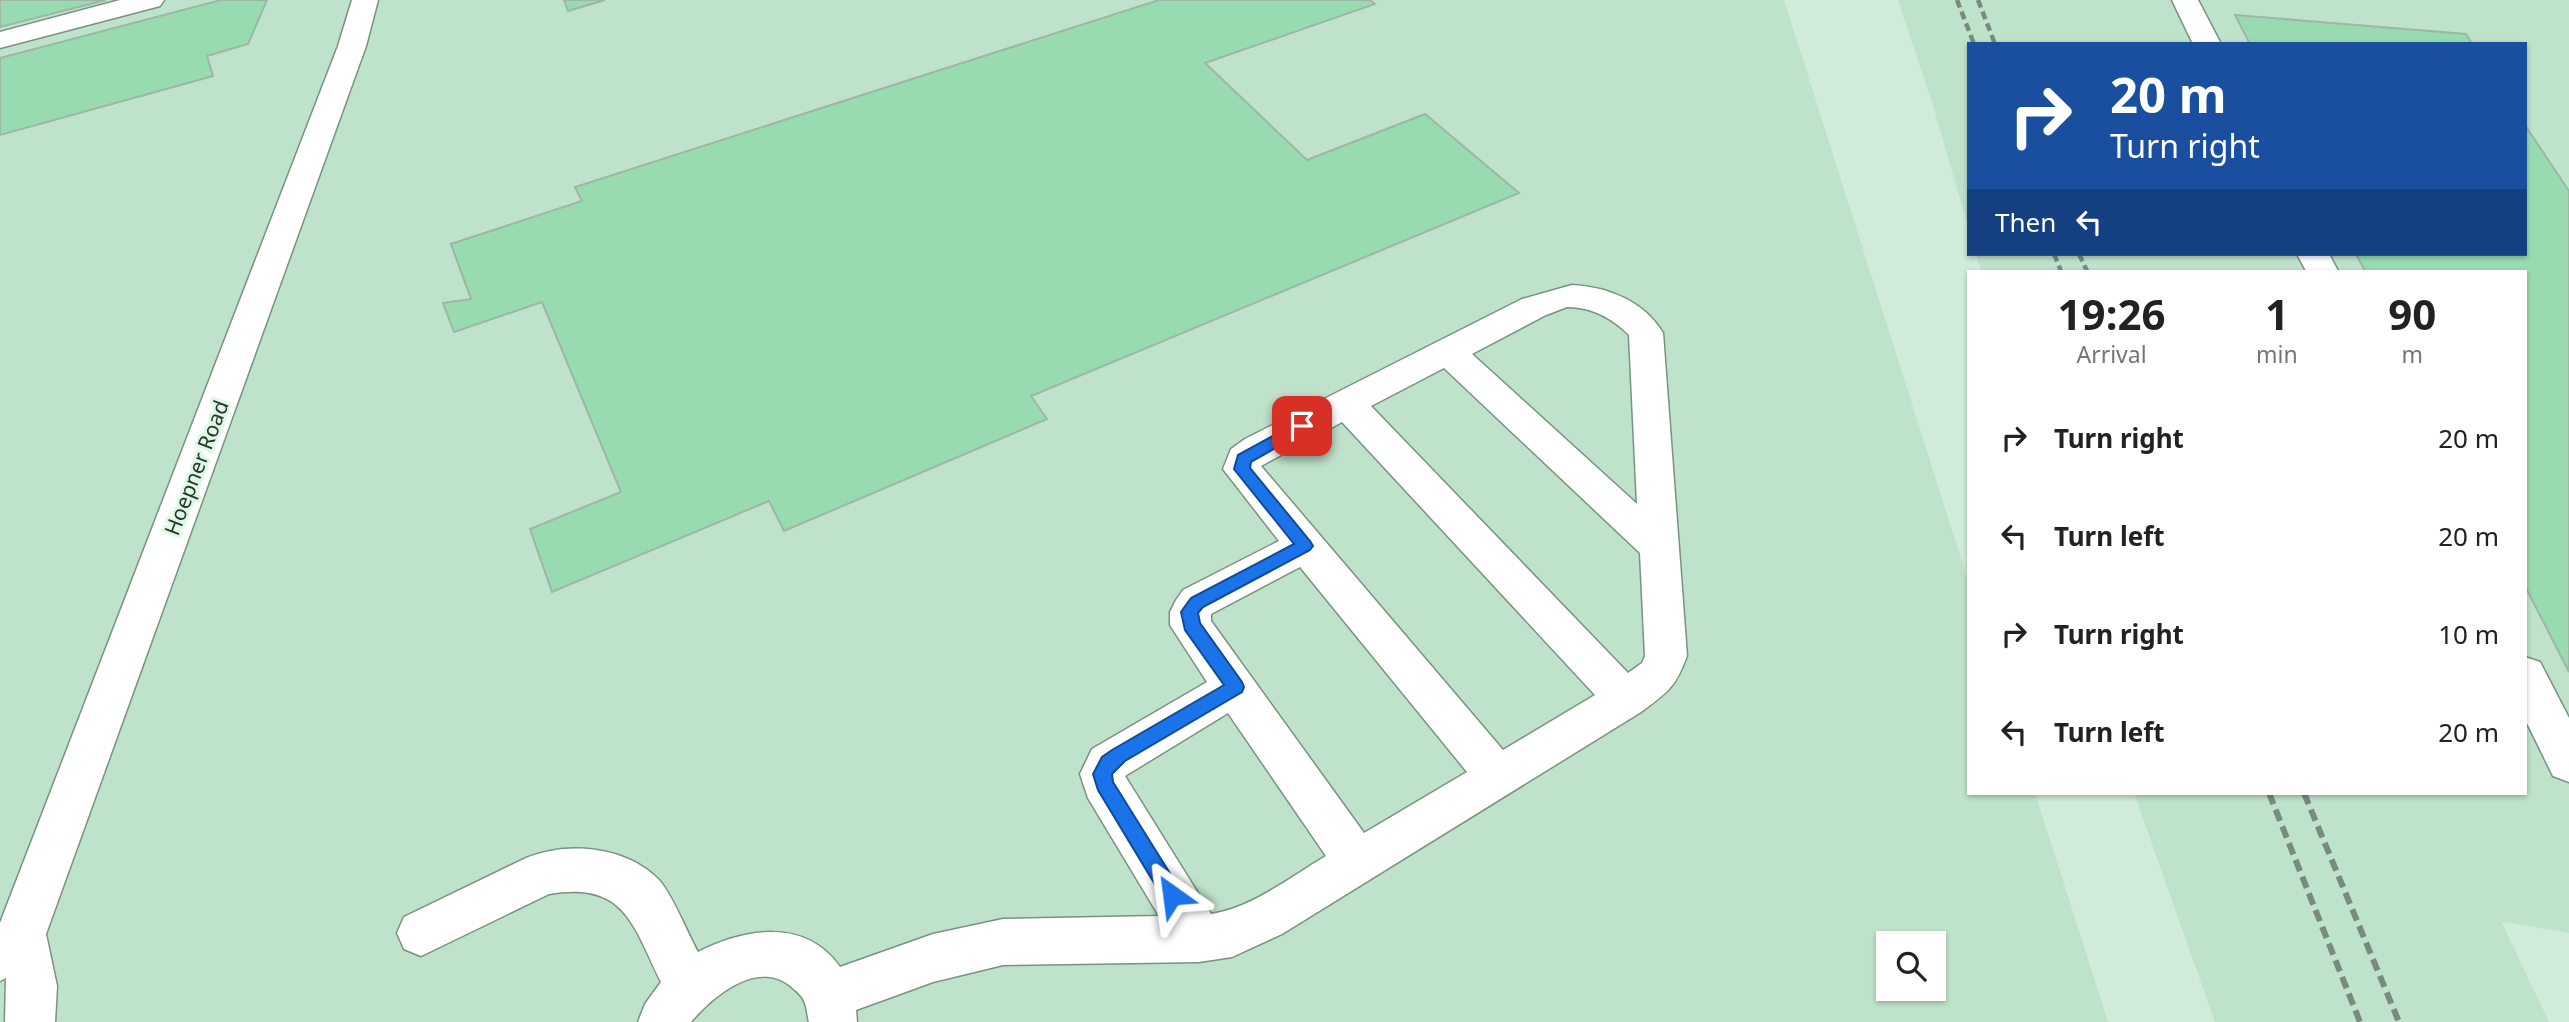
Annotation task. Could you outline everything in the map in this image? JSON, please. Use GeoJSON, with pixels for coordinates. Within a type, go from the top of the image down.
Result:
{"type":"FeatureCollection","features":[{"type":"Feature","properties":{"kind":"street"},"geometry":{"type":"LineString","coordinates":[[0,40],[151,0]]}},
{"type":"Feature","properties":{"kind":"street","name":"Hoepner Road"},"geometry":{"type":"LineString","coordinates":[[30,1022],[32,986],[11,946],[250,325],[352,46],[365,0]]}},
{"type":"Feature","properties":{"kind":"street"},"geometry":{"type":"LineString","coordinates":[[2185,0],[2206,42]]}},
{"type":"Feature","properties":{"kind":"street"},"geometry":{"type":"LineString","coordinates":[[667,1010],[714,968],[742,957],[770,955],[796,961],[815,975],[830,1009],[933,958],[1003,942],[1199,939],[1232,934],[1265,918],[1626,699],[1659,674],[1666,656],[1646,333],[1628,314],[1572,296],[1556,298],[1346,403],[1244,459],[1242,469],[1497,776]]}},
{"type":"Feature","properties":{"kind":"street"},"geometry":{"type":"LineString","coordinates":[[1447,351],[1659,547]]}},
{"type":"Feature","properties":{"kind":"street"},"geometry":{"type":"LineString","coordinates":[[1346,403],[1626,699]]}},
{"type":"Feature","properties":{"kind":"street"},"geometry":{"type":"LineString","coordinates":[[1304,546],[1197,602],[1190,612],[1191,625],[1357,862]]}},
{"type":"Feature","properties":{"kind":"street"},"geometry":{"type":"LineString","coordinates":[[2527,679],[2569,762]]}},
{"type":"Feature","properties":{"kind":"street"},"geometry":{"type":"LineString","coordinates":[[1199,939],[1104,784],[1102,774],[1108,763],[1119,755],[1236,687]]}},
{"type":"Feature","properties":{"kind":"street"},"geometry":{"type":"LineString","coordinates":[[421,933],[542,873],[561,869],[591,870],[615,877],[644,898],[667,1010]]}},
{"type":"Feature","properties":{"kind":"shaded area"},"geometry":{"type":"Polygon","coordinates":[[[0,0],[1784,0],[1967,578],[1967,795],[2036,795],[2108,1022],[0,1022],[0,0]]]}},
{"type":"Feature","properties":{"kind":"shaded area"},"geometry":{"type":"Polygon","coordinates":[[[1898,0],[2569,0],[2569,933],[2501,921],[2549,1022],[2215,1022],[2135,795],[2527,795],[2527,270],[1981,270],[1977,256],[2527,256],[2527,42],[1967,42],[1967,222],[1931,99],[1898,0]]]}},
{"type":"Feature","properties":{"kind":"building"},"geometry":{"type":"Polygon","coordinates":[[[0,0],[106,0],[0,27],[0,0]]]}},
{"type":"Feature","properties":{"kind":"building"},"geometry":{"type":"Polygon","coordinates":[[[221,0],[267,0],[248,44],[207,56],[213,76],[0,135],[0,58],[221,0]]]}},
{"type":"Feature","properties":{"kind":"building"},"geometry":{"type":"Polygon","coordinates":[[[564,0],[605,0],[568,11],[564,0]]]}},
{"type":"Feature","properties":{"kind":"building"},"geometry":{"type":"Polygon","coordinates":[[[1159,0],[1370,0],[1375,4],[1205,63],[1307,160],[1425,114],[1519,193],[1031,396],[1047,419],[784,531],[769,501],[552,592],[530,529],[621,492],[542,302],[454,332],[443,303],[471,299],[451,244],[582,201],[575,187],[1159,0]]]}},
{"type":"Feature","properties":{"kind":"building"},"geometry":{"type":"Polygon","coordinates":[[[2235,15],[2466,34],[2471,42],[2249,42],[2235,15]]]}},
{"type":"Feature","properties":{"kind":"building"},"geometry":{"type":"Polygon","coordinates":[[[2527,128],[2569,191],[2569,672],[2527,590],[2527,270],[2364,270],[2357,256],[2527,256],[2527,128]]]}},
{"type":"Feature","properties":{"kind":"railway"},"geometry":{"type":"LineString","coordinates":[[1957,0],[1973,42]]}},
{"type":"Feature","properties":{"kind":"railway"},"geometry":{"type":"LineString","coordinates":[[1978,0],[1994,42]]}},
{"type":"Feature","properties":{"kind":"railway"},"geometry":{"type":"LineString","coordinates":[[2055,256],[2061,270]]}},
{"type":"Feature","properties":{"kind":"railway"},"geometry":{"type":"LineString","coordinates":[[2080,256],[2087,270]]}},
{"type":"Feature","properties":{"kind":"railway"},"geometry":{"type":"LineString","coordinates":[[2270,795],[2360,1022]]}},
{"type":"Feature","properties":{"kind":"railway"},"geometry":{"type":"LineString","coordinates":[[2305,795],[2399,1022]]}},
{"type":"Feature","properties":{"kind":"route"},"geometry":{"type":"LineString","coordinates":[[1172,895],[1104,784],[1102,774],[1108,763],[1119,755],[1236,687],[1191,625],[1190,612],[1197,602],[1304,546],[1242,469],[1244,459],[1302,426]]}}]}
